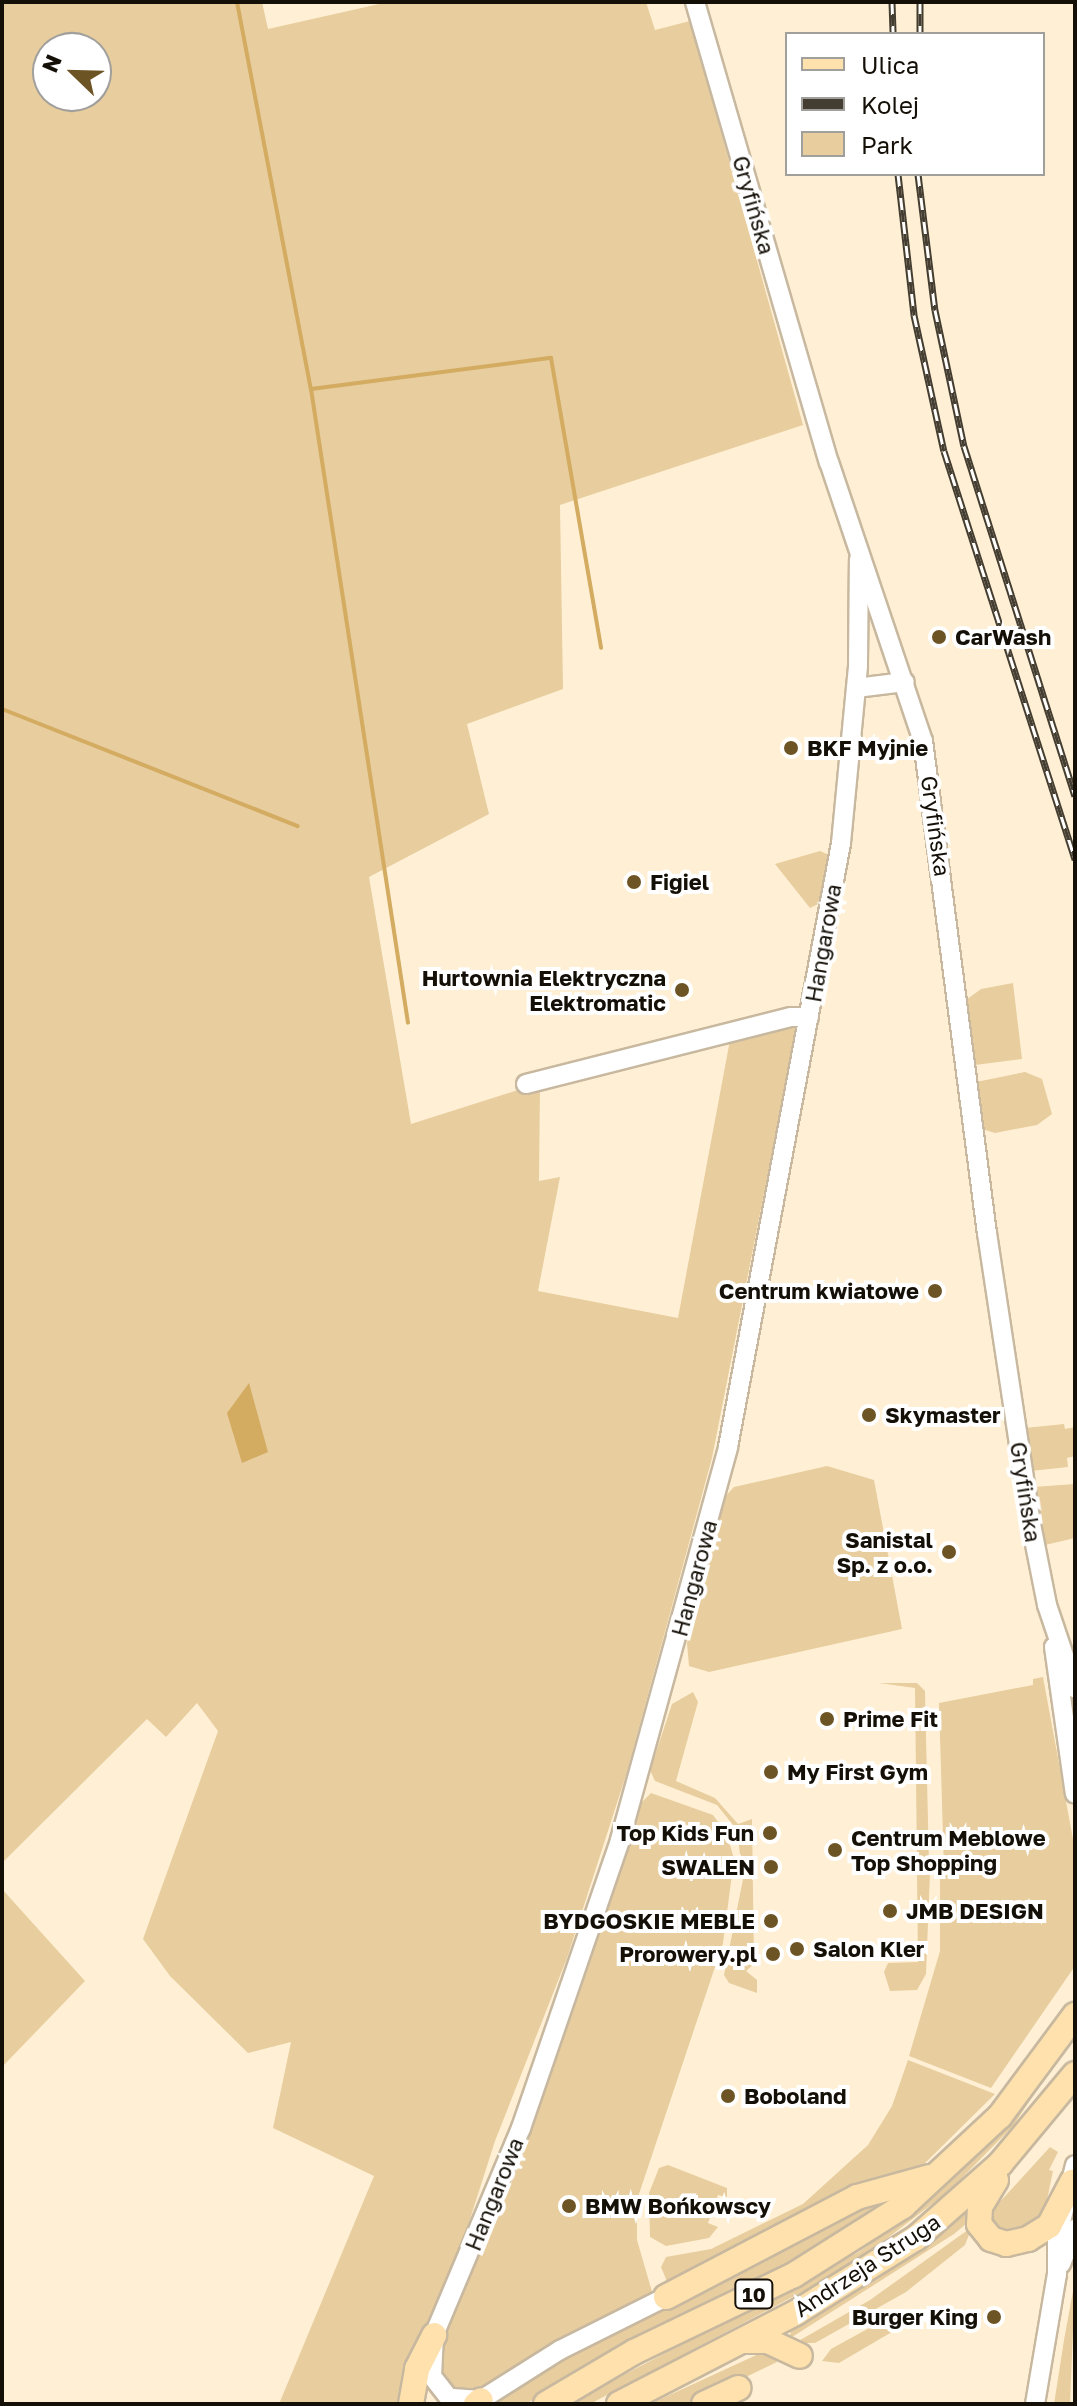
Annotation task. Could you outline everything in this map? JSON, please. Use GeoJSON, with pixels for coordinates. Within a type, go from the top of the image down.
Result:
{"type":"FeatureCollection","features":[{"type":"Feature","properties":{"kind":"main road","name":"Andrzeja Struga"},"geometry":{"type":"LineString","coordinates":[[546,2404],[634,2352],[835,2252],[950,2166],[1015,2099],[1075,2015]]}},
{"type":"Feature","properties":{"kind":"main road","name":"Andrzeja Struga"},"geometry":{"type":"LineString","coordinates":[[619,2404],[744,2341],[850,2282],[916,2238],[981,2183],[1046,2112],[1075,2074]]}},
{"type":"Feature","properties":{"kind":"main road"},"geometry":{"type":"LineString","coordinates":[[1046,2112],[985,2196],[979,2213],[981,2228],[1002,2243],[1036,2236],[1053,2221],[1073,2174]]}},
{"type":"Feature","properties":{"kind":"main road"},"geometry":{"type":"LineString","coordinates":[[666,2297],[857,2197],[925,2179],[950,2166]]}},
{"type":"Feature","properties":{"kind":"main road"},"geometry":{"type":"LineString","coordinates":[[411,2404],[417,2369],[434,2335]]}},
{"type":"Feature","properties":{"kind":"main road"},"geometry":{"type":"LineString","coordinates":[[744,2341],[768,2341],[800,2356]]}},
{"type":"Feature","properties":{"kind":"main road"},"geometry":{"type":"LineString","coordinates":[[704,2404],[738,2388]]}},
{"type":"Feature","properties":{"kind":"street","name":"Gryfińska"},"geometry":{"type":"LineString","coordinates":[[695,2],[859,559],[905,682],[932,787],[987,1233],[1036,1552],[1053,1629],[1075,1794]]}},
{"type":"Feature","properties":{"kind":"street","name":"Hangarowa"},"geometry":{"type":"LineString","coordinates":[[479,2402],[460,2402],[435,2385],[429,2367],[434,2335],[521,2128],[655,1727],[738,1402],[848,793],[856,688],[859,559]]}},
{"type":"Feature","properties":{"kind":"street"},"geometry":{"type":"LineString","coordinates":[[856,688],[905,682]]}},
{"type":"Feature","properties":{"kind":"street"},"geometry":{"type":"LineString","coordinates":[[526,1084],[791,1017],[809,1017]]}},
{"type":"Feature","properties":{"kind":"street","name":"Gryfińska"},"geometry":{"type":"LineString","coordinates":[[1053,1629],[1075,1688]]}},
{"type":"Feature","properties":{"kind":"street"},"geometry":{"type":"LineString","coordinates":[[1035,2404],[1057,2274],[1057,2238],[1073,2174]]}},
{"type":"Feature","properties":{"kind":"street"},"geometry":{"type":"LineString","coordinates":[[1057,2274],[1075,2229]]}},
{"type":"Feature","properties":{"kind":"street"},"geometry":{"type":"LineString","coordinates":[[479,2402],[560,2350],[666,2297]]}},
{"type":"Feature","properties":{"kind":"green space"},"geometry":{"type":"Polygon","coordinates":[[[2,2],[262,2],[268,29],[388,2],[646,2],[655,30],[690,21],[803,425],[560,505],[563,689],[467,724],[489,814],[369,877],[411,1124],[540,1083],[539,1181],[560,1177],[538,1291],[678,1318],[730,1040],[797,1025],[712,1458],[627,1772],[567,1958],[495,2141],[455,2266],[400,2385],[401,2404],[279,2404],[374,2176],[273,2128],[291,2042],[248,2053],[170,1976],[143,1939],[218,1731],[197,1703],[166,1737],[147,1719],[2,1863],[2,2]]]}},
{"type":"Feature","properties":{"kind":"green space"},"geometry":{"type":"Polygon","coordinates":[[[820,851],[829,855],[822,902],[810,908],[775,864],[820,851]]]}},
{"type":"Feature","properties":{"kind":"green space"},"geometry":{"type":"Polygon","coordinates":[[[1013,983],[1022,1059],[975,1065],[966,1000],[981,989],[1013,983]]]}},
{"type":"Feature","properties":{"kind":"green space"},"geometry":{"type":"Polygon","coordinates":[[[1025,1072],[1042,1079],[1052,1114],[1037,1125],[995,1133],[982,1129],[976,1082],[1025,1072]]]}},
{"type":"Feature","properties":{"kind":"green space"},"geometry":{"type":"Polygon","coordinates":[[[1064,1424],[1065,1429],[1075,1427],[1075,1456],[1067,1458],[1068,1467],[1031,1471],[1025,1428],[1064,1424]]]}},
{"type":"Feature","properties":{"kind":"green space"},"geometry":{"type":"Polygon","coordinates":[[[827,1466],[874,1480],[902,1629],[709,1672],[689,1666],[687,1643],[724,1498],[734,1487],[827,1466]]]}},
{"type":"Feature","properties":{"kind":"green space"},"geometry":{"type":"Polygon","coordinates":[[[1075,1484],[1075,1538],[1045,1545],[1033,1487],[1075,1484]]]}},
{"type":"Feature","properties":{"kind":"green space"},"geometry":{"type":"Polygon","coordinates":[[[1043,1677],[1075,1850],[1075,1966],[991,2088],[909,2056],[940,1951],[940,1871],[944,1870],[939,1703],[1033,1685],[1033,1679],[1043,1677]]]}},
{"type":"Feature","properties":{"kind":"green space"},"geometry":{"type":"Polygon","coordinates":[[[879,1683],[917,1683],[925,1691],[929,1865],[917,1865],[915,1688],[879,1683]]]}},
{"type":"Feature","properties":{"kind":"green space"},"geometry":{"type":"Polygon","coordinates":[[[693,1692],[698,1702],[676,1781],[715,1798],[738,1824],[752,1819],[754,1964],[746,1971],[757,1980],[757,1993],[729,1983],[724,1975],[743,1879],[737,1830],[717,1805],[655,1781],[650,1770],[672,1704],[693,1692]]]}},
{"type":"Feature","properties":{"kind":"green space"},"geometry":{"type":"Polygon","coordinates":[[[651,1793],[713,1815],[727,1834],[734,1859],[723,1943],[637,2200],[637,2240],[653,2295],[473,2397],[445,2387],[435,2356],[638,1806],[651,1793]]]}},
{"type":"Feature","properties":{"kind":"green space"},"geometry":{"type":"Polygon","coordinates":[[[930,1873],[926,1974],[917,1990],[890,1991],[884,1972],[888,1963],[918,1962],[917,1874],[930,1873]]]}},
{"type":"Feature","properties":{"kind":"green space"},"geometry":{"type":"Polygon","coordinates":[[[2,1889],[85,1981],[2,2067],[2,1889]]]}},
{"type":"Feature","properties":{"kind":"green space"},"geometry":{"type":"Polygon","coordinates":[[[908,2060],[995,2094],[914,2174],[668,2284],[661,2267],[666,2257],[711,2249],[803,2204],[868,2145],[892,2106],[908,2060]]]}},
{"type":"Feature","properties":{"kind":"green space"},"geometry":{"type":"Polygon","coordinates":[[[1034,2094],[1013,2126],[949,2191],[851,2266],[590,2404],[568,2404],[859,2252],[934,2197],[1034,2094]]]}},
{"type":"Feature","properties":{"kind":"green space"},"geometry":{"type":"Polygon","coordinates":[[[1050,2147],[1058,2152],[1049,2170],[1053,2171],[1046,2205],[1038,2222],[1007,2237],[986,2217],[1050,2147]]]}},
{"type":"Feature","properties":{"kind":"green space"},"geometry":{"type":"Polygon","coordinates":[[[668,2165],[727,2188],[727,2197],[718,2195],[708,2223],[718,2227],[709,2238],[666,2246],[650,2237],[649,2193],[659,2168],[668,2165]]]}},
{"type":"Feature","properties":{"kind":"green space"},"geometry":{"type":"Polygon","coordinates":[[[898,2196],[816,2251],[609,2354],[526,2404],[488,2404],[537,2371],[844,2211],[898,2196]]]}},
{"type":"Feature","properties":{"kind":"green space"},"geometry":{"type":"Polygon","coordinates":[[[969,2211],[972,2219],[954,2234],[789,2339],[792,2328],[878,2279],[969,2211]]]}},
{"type":"Feature","properties":{"kind":"green space"},"geometry":{"type":"Polygon","coordinates":[[[972,2227],[965,2245],[906,2292],[815,2343],[795,2343],[870,2300],[972,2227]]]}},
{"type":"Feature","properties":{"kind":"green space"},"geometry":{"type":"Polygon","coordinates":[[[1075,2280],[1070,2404],[1054,2404],[1064,2340],[1075,2280]]]}},
{"type":"Feature","properties":{"kind":"green space"},"geometry":{"type":"Polygon","coordinates":[[[900,2311],[906,2316],[897,2329],[839,2363],[822,2361],[831,2349],[900,2311]]]}},
{"type":"Feature","properties":{"kind":"green space"},"geometry":{"type":"Polygon","coordinates":[[[767,2350],[777,2362],[690,2404],[650,2404],[767,2350]]]}},
{"type":"Feature","properties":{"kind":"shaded area"},"geometry":{"type":"Polygon","coordinates":[[[249,1383],[268,1452],[242,1463],[227,1413],[249,1383]]]}},
{"type":"Feature","properties":{"kind":"waterway"},"geometry":{"type":"LineString","coordinates":[[237,2],[311,389],[408,1023]]}},
{"type":"Feature","properties":{"kind":"waterway"},"geometry":{"type":"LineString","coordinates":[[311,389],[551,358],[601,648]]}},
{"type":"Feature","properties":{"kind":"waterway"},"geometry":{"type":"LineString","coordinates":[[2,709],[298,826]]}},
{"type":"Feature","properties":{"kind":"railway"},"geometry":{"type":"LineString","coordinates":[[892,2],[893,32]]}},
{"type":"Feature","properties":{"kind":"railway"},"geometry":{"type":"LineString","coordinates":[[920,2],[920,32]]}},
{"type":"Feature","properties":{"kind":"railway"},"geometry":{"type":"LineString","coordinates":[[898,176],[914,315],[944,451],[1075,860]]}},
{"type":"Feature","properties":{"kind":"railway"},"geometry":{"type":"LineString","coordinates":[[918,176],[935,310],[964,446],[1075,796]]}},
{"type":"Feature","properties":{"kind":"place","name":"CarWash"},"geometry":{"type":"Point","coordinates":[939,637]}},
{"type":"Feature","properties":{"kind":"place","name":"BKF Myjnie"},"geometry":{"type":"Point","coordinates":[791,748]}},
{"type":"Feature","properties":{"kind":"place","name":"Figiel"},"geometry":{"type":"Point","coordinates":[634,882]}},
{"type":"Feature","properties":{"kind":"place","name":"Hurtownia Elektryczna Elektromatic"},"geometry":{"type":"Point","coordinates":[682,990]}},
{"type":"Feature","properties":{"kind":"place","name":"Centrum kwiatowe"},"geometry":{"type":"Point","coordinates":[935,1291]}},
{"type":"Feature","properties":{"kind":"place","name":"Skymaster"},"geometry":{"type":"Point","coordinates":[869,1415]}},
{"type":"Feature","properties":{"kind":"place","name":"Sanistal Sp. z o.o."},"geometry":{"type":"Point","coordinates":[949,1552]}},
{"type":"Feature","properties":{"kind":"place","name":"Prime Fit"},"geometry":{"type":"Point","coordinates":[827,1719]}},
{"type":"Feature","properties":{"kind":"place","name":"My First Gym"},"geometry":{"type":"Point","coordinates":[771,1772]}},
{"type":"Feature","properties":{"kind":"place","name":"Top Kids Fun"},"geometry":{"type":"Point","coordinates":[770,1833]}},
{"type":"Feature","properties":{"kind":"place","name":"Centrum Meblowe Top Shopping"},"geometry":{"type":"Point","coordinates":[835,1850]}},
{"type":"Feature","properties":{"kind":"place","name":"SWALEN"},"geometry":{"type":"Point","coordinates":[771,1867]}},
{"type":"Feature","properties":{"kind":"place","name":"JMB DESIGN"},"geometry":{"type":"Point","coordinates":[890,1911]}},
{"type":"Feature","properties":{"kind":"place","name":"BYDGOSKIE MEBLE"},"geometry":{"type":"Point","coordinates":[771,1921]}},
{"type":"Feature","properties":{"kind":"place","name":"Salon Kler"},"geometry":{"type":"Point","coordinates":[797,1949]}},
{"type":"Feature","properties":{"kind":"place","name":"Prorowery.pl"},"geometry":{"type":"Point","coordinates":[773,1954]}},
{"type":"Feature","properties":{"kind":"place","name":"Boboland"},"geometry":{"type":"Point","coordinates":[728,2096]}},
{"type":"Feature","properties":{"kind":"place","name":"BMW Bońkowscy"},"geometry":{"type":"Point","coordinates":[569,2206]}},
{"type":"Feature","properties":{"kind":"place","name":"Burger King"},"geometry":{"type":"Point","coordinates":[994,2317]}}]}
